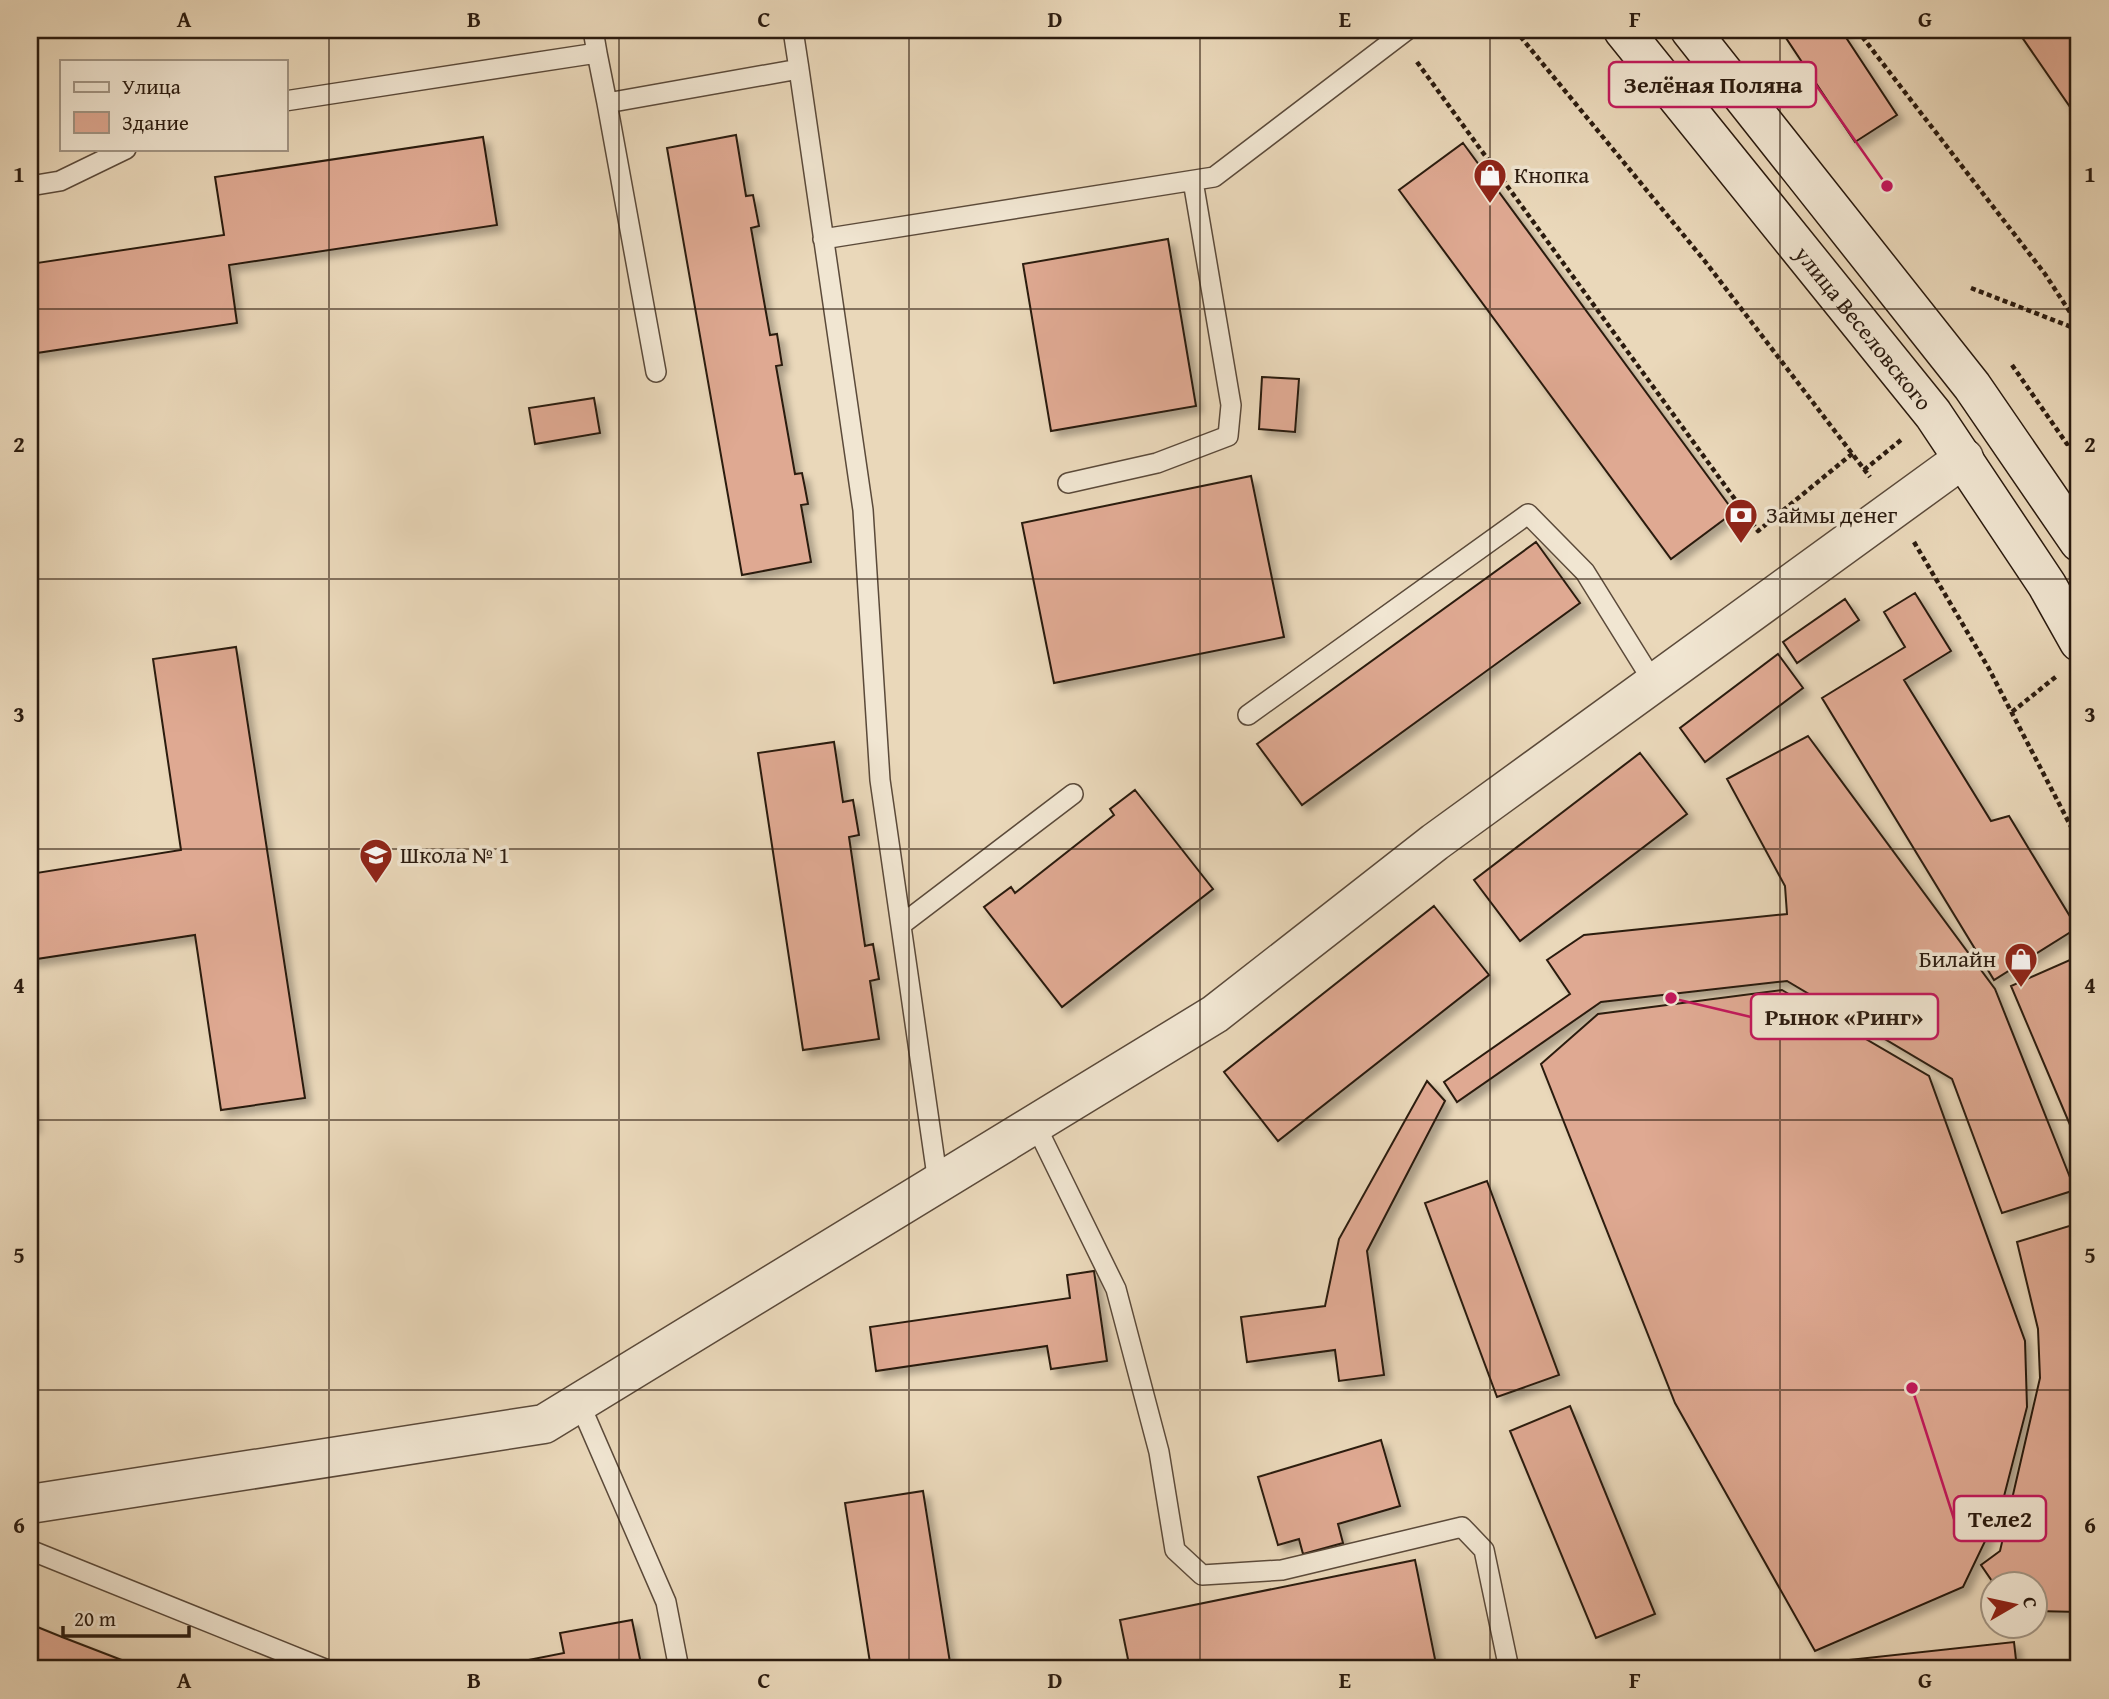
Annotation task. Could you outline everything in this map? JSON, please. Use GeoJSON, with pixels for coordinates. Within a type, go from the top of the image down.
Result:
{"type":"FeatureCollection","features":[{"type":"Feature","properties":{"kind":"street","name":"улица Веселовского"},"geometry":{"type":"LineString","coordinates":[[1623,30],[1933,414],[2047,585],[2070,658]]}},
{"type":"Feature","properties":{"kind":"street"},"geometry":{"type":"LineString","coordinates":[[1690,30],[1972,386],[2079,542]]}},
{"type":"Feature","properties":{"kind":"street"},"geometry":{"type":"LineString","coordinates":[[30,1504],[544,1424],[1215,1014],[1435,842],[1964,458]]}},
{"type":"Feature","properties":{"kind":"street"},"geometry":{"type":"LineString","coordinates":[[2047,585],[2079,561]]}},
{"type":"Feature","properties":{"kind":"lane"},"geometry":{"type":"LineString","coordinates":[[593,30],[656,372]]}},
{"type":"Feature","properties":{"kind":"lane"},"geometry":{"type":"LineString","coordinates":[[793,30],[863,510],[880,780],[938,1183]]}},
{"type":"Feature","properties":{"kind":"lane"},"geometry":{"type":"LineString","coordinates":[[824,239],[1214,177],[1403,34]]}},
{"type":"Feature","properties":{"kind":"lane"},"geometry":{"type":"LineString","coordinates":[[287,101],[597,53]]}},
{"type":"Feature","properties":{"kind":"lane"},"geometry":{"type":"LineString","coordinates":[[607,103],[799,69]]}},
{"type":"Feature","properties":{"kind":"lane"},"geometry":{"type":"LineString","coordinates":[[30,186],[61,181],[124,150]]}},
{"type":"Feature","properties":{"kind":"lane"},"geometry":{"type":"LineString","coordinates":[[1068,482],[1157,463],[1228,436],[1231,405],[1193,181]]}},
{"type":"Feature","properties":{"kind":"lane"},"geometry":{"type":"LineString","coordinates":[[1248,715],[1528,514],[1585,572],[1654,683]]}},
{"type":"Feature","properties":{"kind":"lane"},"geometry":{"type":"LineString","coordinates":[[901,925],[1073,794]]}},
{"type":"Feature","properties":{"kind":"lane"},"geometry":{"type":"LineString","coordinates":[[1035,1124],[1116,1289],[1159,1452],[1175,1550],[1202,1575],[1282,1570],[1462,1528],[1484,1550],[1509,1669]]}},
{"type":"Feature","properties":{"kind":"lane"},"geometry":{"type":"LineString","coordinates":[[579,1402],[666,1602],[679,1669]]}},
{"type":"Feature","properties":{"kind":"lane"},"geometry":{"type":"LineString","coordinates":[[30,1550],[326,1669]]}},
{"type":"Feature","properties":{"kind":"path"},"geometry":{"type":"LineString","coordinates":[[1515,30],[1703,260],[1894,509],[2012,712],[2079,842]]}},
{"type":"Feature","properties":{"kind":"path"},"geometry":{"type":"LineString","coordinates":[[1857,30],[2045,274],[2079,328]]}},
{"type":"Feature","properties":{"kind":"path"},"geometry":{"type":"LineString","coordinates":[[1403,34],[1439,89],[1758,531],[1853,453]]}},
{"type":"Feature","properties":{"kind":"path"},"geometry":{"type":"LineString","coordinates":[[1971,288],[2079,328]]}},
{"type":"Feature","properties":{"kind":"path"},"geometry":{"type":"LineString","coordinates":[[2067,444],[2079,436]]}},
{"type":"Feature","properties":{"kind":"path"},"geometry":{"type":"LineString","coordinates":[[2012,712],[2070,658]]}},
{"type":"Feature","properties":{"kind":"building"},"geometry":{"type":"Polygon","coordinates":[[[1799,30],[1841,30],[1897,115],[1855,142],[1786,38],[1799,30]]]}},
{"type":"Feature","properties":{"kind":"building"},"geometry":{"type":"Polygon","coordinates":[[[2017,30],[2079,30],[2079,120],[2017,30]]]}},
{"type":"Feature","properties":{"kind":"building"},"geometry":{"type":"Polygon","coordinates":[[[736,135],[746,196],[753,195],[759,226],[751,228],[770,335],[777,334],[782,365],[776,366],[795,474],[802,473],[808,504],[801,505],[811,562],[742,575],[667,148],[736,135]]]}},
{"type":"Feature","properties":{"kind":"building"},"geometry":{"type":"Polygon","coordinates":[[[483,137],[497,225],[229,265],[237,323],[30,354],[30,264],[224,235],[215,177],[483,137]]]}},
{"type":"Feature","properties":{"kind":"building"},"geometry":{"type":"Polygon","coordinates":[[[1463,143],[1734,512],[1671,559],[1399,190],[1463,143]]]}},
{"type":"Feature","properties":{"kind":"building"},"geometry":{"type":"Polygon","coordinates":[[[1168,239],[1196,406],[1051,431],[1023,264],[1168,239]]]}},
{"type":"Feature","properties":{"kind":"building"},"geometry":{"type":"Polygon","coordinates":[[[1262,377],[1299,379],[1295,432],[1259,429],[1262,377]]]}},
{"type":"Feature","properties":{"kind":"building"},"geometry":{"type":"Polygon","coordinates":[[[594,398],[600,433],[535,444],[529,408],[594,398]]]}},
{"type":"Feature","properties":{"kind":"building"},"geometry":{"type":"Polygon","coordinates":[[[1251,476],[1284,637],[1054,683],[1022,523],[1251,476]]]}},
{"type":"Feature","properties":{"kind":"building"},"geometry":{"type":"Polygon","coordinates":[[[1536,542],[1580,603],[1302,805],[1257,744],[1536,542]]]}},
{"type":"Feature","properties":{"kind":"building"},"geometry":{"type":"Polygon","coordinates":[[[1915,593],[1951,651],[1904,680],[1991,821],[2009,816],[2077,928],[1994,980],[1822,698],[1905,647],[1884,612],[1915,593]]]}},
{"type":"Feature","properties":{"kind":"building"},"geometry":{"type":"Polygon","coordinates":[[[1845,599],[1859,620],[1797,663],[1783,642],[1845,599]]]}},
{"type":"Feature","properties":{"kind":"building"},"geometry":{"type":"Polygon","coordinates":[[[236,647],[305,1098],[221,1110],[195,935],[30,960],[30,874],[181,850],[153,659],[236,647]]]}},
{"type":"Feature","properties":{"kind":"building"},"geometry":{"type":"Polygon","coordinates":[[[1778,654],[1803,688],[1705,762],[1680,728],[1778,654]]]}},
{"type":"Feature","properties":{"kind":"building"},"geometry":{"type":"Polygon","coordinates":[[[1808,736],[1995,989],[2075,1190],[2002,1213],[1952,1079],[1787,981],[1601,1002],[1457,1102],[1444,1082],[1570,994],[1547,960],[1584,935],[1787,914],[1785,886],[1727,779],[1808,736]]]}},
{"type":"Feature","properties":{"kind":"building"},"geometry":{"type":"Polygon","coordinates":[[[834,742],[843,802],[853,800],[859,835],[849,837],[865,946],[873,944],[879,979],[870,981],[879,1039],[803,1050],[758,753],[834,742]]]}},
{"type":"Feature","properties":{"kind":"building"},"geometry":{"type":"Polygon","coordinates":[[[1640,753],[1687,814],[1520,941],[1474,880],[1640,753]]]}},
{"type":"Feature","properties":{"kind":"building"},"geometry":{"type":"Polygon","coordinates":[[[1135,790],[1213,889],[1062,1007],[984,907],[1011,887],[1015,893],[1114,815],[1110,809],[1135,790]]]}},
{"type":"Feature","properties":{"kind":"building"},"geometry":{"type":"Polygon","coordinates":[[[1434,906],[1489,975],[1278,1141],[1224,1072],[1434,906]]]}},
{"type":"Feature","properties":{"kind":"building"},"geometry":{"type":"Polygon","coordinates":[[[2079,956],[2079,1146],[2011,986],[2079,956]]]}},
{"type":"Feature","properties":{"kind":"building"},"geometry":{"type":"Polygon","coordinates":[[[1782,990],[1929,1076],[2025,1341],[2027,1407],[2001,1508],[1963,1587],[1815,1651],[1675,1403],[1541,1064],[1598,1014],[1782,990]]]}},
{"type":"Feature","properties":{"kind":"building"},"geometry":{"type":"Polygon","coordinates":[[[1427,1081],[1445,1101],[1367,1251],[1384,1375],[1339,1381],[1335,1350],[1247,1362],[1241,1317],[1325,1306],[1339,1239],[1427,1081]]]}},
{"type":"Feature","properties":{"kind":"building"},"geometry":{"type":"Polygon","coordinates":[[[30,1098],[34,1126],[30,1127],[30,1098]]]}},
{"type":"Feature","properties":{"kind":"building"},"geometry":{"type":"Polygon","coordinates":[[[1487,1181],[1559,1375],[1497,1397],[1425,1203],[1487,1181]]]}},
{"type":"Feature","properties":{"kind":"building"},"geometry":{"type":"Polygon","coordinates":[[[2079,1223],[2079,1612],[2050,1611],[2050,1570],[1984,1570],[1981,1565],[2000,1551],[2040,1378],[2038,1329],[2017,1242],[2079,1223]]]}},
{"type":"Feature","properties":{"kind":"building"},"geometry":{"type":"Polygon","coordinates":[[[1094,1271],[1107,1361],[1051,1369],[1047,1346],[876,1371],[870,1327],[1070,1298],[1067,1275],[1094,1271]]]}},
{"type":"Feature","properties":{"kind":"building"},"geometry":{"type":"Polygon","coordinates":[[[1570,1406],[1655,1614],[1596,1638],[1510,1431],[1570,1406]]]}},
{"type":"Feature","properties":{"kind":"building"},"geometry":{"type":"Polygon","coordinates":[[[1381,1440],[1400,1506],[1338,1524],[1343,1543],[1303,1554],[1299,1539],[1278,1545],[1258,1477],[1381,1440]]]}},
{"type":"Feature","properties":{"kind":"building"},"geometry":{"type":"Polygon","coordinates":[[[923,1491],[951,1669],[871,1669],[845,1503],[923,1491]]]}},
{"type":"Feature","properties":{"kind":"building"},"geometry":{"type":"Polygon","coordinates":[[[1415,1560],[1437,1669],[1130,1669],[1120,1620],[1415,1560]]]}},
{"type":"Feature","properties":{"kind":"building"},"geometry":{"type":"Polygon","coordinates":[[[632,1620],[641,1664],[611,1669],[514,1669],[513,1663],[564,1653],[560,1633],[632,1620]]]}},
{"type":"Feature","properties":{"kind":"building"},"geometry":{"type":"Polygon","coordinates":[[[30,1624],[62,1637],[145,1669],[30,1669],[30,1624]]]}},
{"type":"Feature","properties":{"kind":"building"},"geometry":{"type":"Polygon","coordinates":[[[2014,1642],[2017,1669],[1766,1669],[2014,1642]]]}},
{"type":"Feature","properties":{"kind":"place","name":"Зелёная Поляна"},"geometry":{"type":"Point","coordinates":[1887,186]}},
{"type":"Feature","properties":{"kind":"place","name":"Кнопка"},"geometry":{"type":"Point","coordinates":[1490,205]}},
{"type":"Feature","properties":{"kind":"place","name":"Займы денег"},"geometry":{"type":"Point","coordinates":[1741,545]}},
{"type":"Feature","properties":{"kind":"place","name":"Школа № 1"},"geometry":{"type":"Point","coordinates":[376,885]}},
{"type":"Feature","properties":{"kind":"place","name":"Билайн"},"geometry":{"type":"Point","coordinates":[2021,989]}},
{"type":"Feature","properties":{"kind":"place","name":"Рынок «Ринг»"},"geometry":{"type":"Point","coordinates":[1671,998]}},
{"type":"Feature","properties":{"kind":"place","name":"Теле2"},"geometry":{"type":"Point","coordinates":[1912,1388]}}]}
